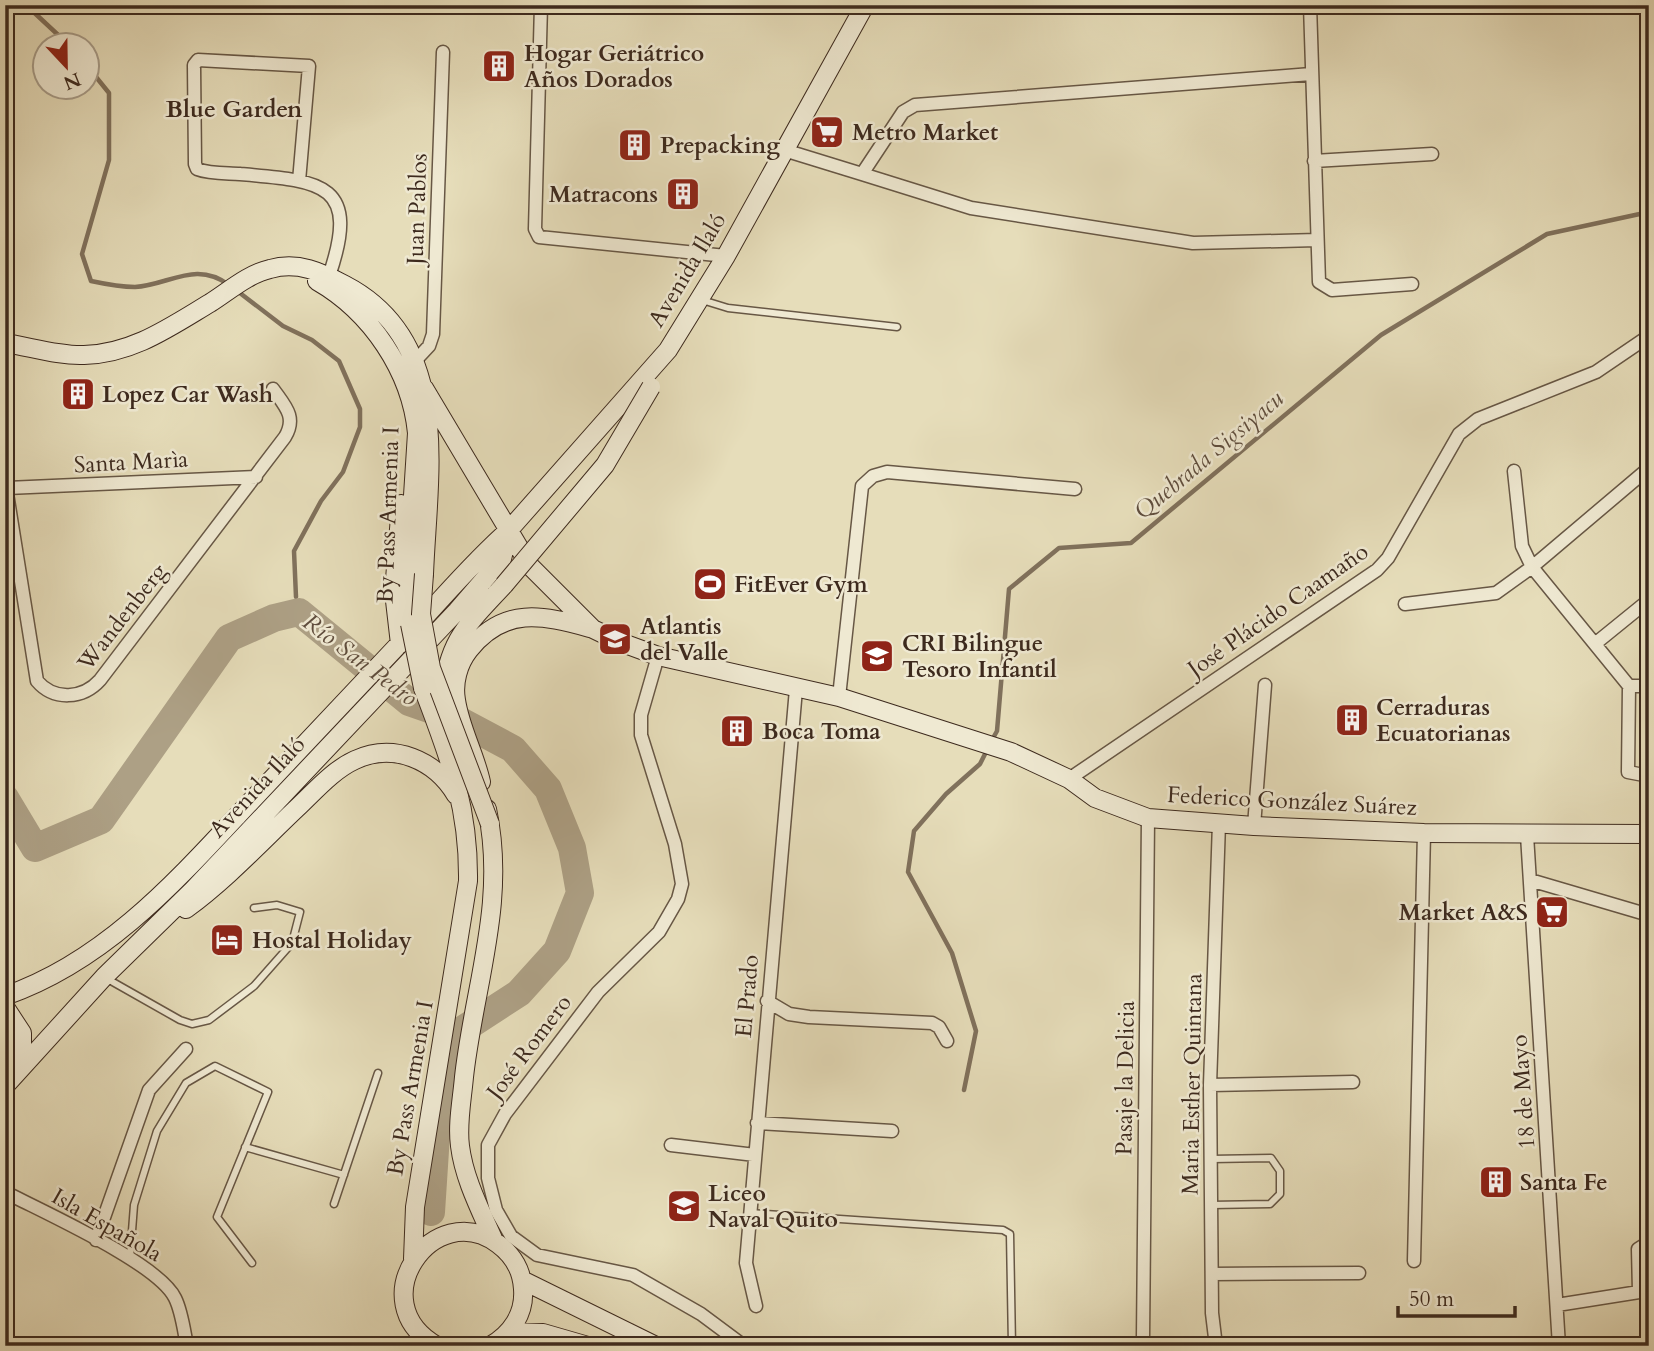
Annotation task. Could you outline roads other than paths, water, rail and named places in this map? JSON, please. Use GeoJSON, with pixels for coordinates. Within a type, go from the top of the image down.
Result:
{"type":"FeatureCollection","features":[{"type":"Feature","properties":{"kind":"main road","name":"Avenida Ilaló"},"geometry":{"type":"LineString","coordinates":[[5,996],[60,973],[86,956],[162,894],[395,649],[479,556],[509,530],[668,350],[726,256],[865,5]]}},
{"type":"Feature","properties":{"kind":"main road","name":"By Pass Armenia I"},"geometry":{"type":"LineString","coordinates":[[281,267],[296,265],[328,276],[350,288],[383,314],[415,361],[424,387],[421,614],[424,639],[442,702],[490,824],[495,877],[493,907],[468,1035],[459,1126],[460,1147],[467,1176],[494,1241],[512,1257],[522,1280]]}},
{"type":"Feature","properties":{"kind":"main road","name":"By Pass Armenia I"},"geometry":{"type":"LineString","coordinates":[[281,267],[319,283],[344,301],[372,328],[394,360],[424,434],[408,575],[412,646],[420,677],[458,782],[468,855],[466,910],[415,1207],[413,1259],[404,1284],[406,1311],[414,1327],[437,1346]]}},
{"type":"Feature","properties":{"kind":"main road"},"geometry":{"type":"LineString","coordinates":[[5,343],[82,356],[122,350],[162,332],[258,273],[281,267]]}},
{"type":"Feature","properties":{"kind":"main road"},"geometry":{"type":"LineString","coordinates":[[344,301],[357,325],[391,370],[405,412],[394,592],[395,649]]}},
{"type":"Feature","properties":{"kind":"main road"},"geometry":{"type":"LineString","coordinates":[[442,702],[446,666],[462,633],[605,465],[651,387],[668,350]]}},
{"type":"Feature","properties":{"kind":"main road","name":"Federico González Suárez"},"geometry":{"type":"LineString","coordinates":[[424,387],[542,581],[593,629],[659,656],[839,697],[1011,752],[1069,779],[1095,798],[1149,818],[1254,826],[1424,832],[1649,834]]}},
{"type":"Feature","properties":{"kind":"main road","name":"Avenida Ilaló"},"geometry":{"type":"LineString","coordinates":[[5,1086],[104,977],[404,667],[502,559],[509,530]]}},
{"type":"Feature","properties":{"kind":"main road"},"geometry":{"type":"LineString","coordinates":[[490,824],[477,767],[456,701],[455,684],[464,656],[481,635],[514,618],[536,616],[593,629]]}},
{"type":"Feature","properties":{"kind":"main road"},"geometry":{"type":"LineString","coordinates":[[136,945],[203,896],[314,792],[352,762],[379,754],[400,754],[433,767],[444,777],[463,807]]}},
{"type":"Feature","properties":{"kind":"main road"},"geometry":{"type":"LineString","coordinates":[[5,1007],[22,1033],[22,1066]]}},
{"type":"Feature","properties":{"kind":"main road"},"geometry":{"type":"LineString","coordinates":[[413,1259],[426,1246],[450,1235],[477,1234],[494,1241]]}},
{"type":"Feature","properties":{"kind":"main road"},"geometry":{"type":"LineString","coordinates":[[492,1345],[508,1332],[520,1313],[522,1280],[656,1346]]}},
{"type":"Feature","properties":{"kind":"main road"},"geometry":{"type":"LineString","coordinates":[[508,1332],[543,1333],[588,1346]]}},
{"type":"Feature","properties":{"kind":"street"},"geometry":{"type":"LineString","coordinates":[[541,5],[536,229],[539,237],[726,256]]}},
{"type":"Feature","properties":{"kind":"street"},"geometry":{"type":"LineString","coordinates":[[1310,5],[1319,282],[1324,288],[1332,290],[1412,284]]}},
{"type":"Feature","properties":{"kind":"street","name":"Juan Pablos"},"geometry":{"type":"LineString","coordinates":[[415,361],[429,346],[433,334],[443,52]]}},
{"type":"Feature","properties":{"kind":"street"},"geometry":{"type":"LineString","coordinates":[[299,181],[309,66],[198,60],[194,65],[197,169],[299,181],[323,189],[336,201],[341,215],[340,235],[328,276]]}},
{"type":"Feature","properties":{"kind":"street"},"geometry":{"type":"LineString","coordinates":[[862,174],[903,112],[915,105],[1311,74]]}},
{"type":"Feature","properties":{"kind":"street"},"geometry":{"type":"LineString","coordinates":[[784,150],[971,208],[1193,243],[1317,240]]}},
{"type":"Feature","properties":{"kind":"street"},"geometry":{"type":"LineString","coordinates":[[1314,161],[1432,154]]}},
{"type":"Feature","properties":{"kind":"street","name":"José Plácido Caamaño"},"geometry":{"type":"LineString","coordinates":[[1069,779],[1377,570],[1388,558],[1459,434],[1478,419],[1596,372],[1649,336]]}},
{"type":"Feature","properties":{"kind":"street","name":"Wandenberg"},"geometry":{"type":"LineString","coordinates":[[6,485],[37,681],[44,689],[68,696],[91,690],[256,477],[292,422],[273,389]]}},
{"type":"Feature","properties":{"kind":"street"},"geometry":{"type":"LineString","coordinates":[[1405,604],[1496,593],[1532,567],[1649,468]]}},
{"type":"Feature","properties":{"kind":"street"},"geometry":{"type":"LineString","coordinates":[[1514,471],[1521,545],[1532,567],[1629,686],[1628,772],[1649,776]]}},
{"type":"Feature","properties":{"kind":"street"},"geometry":{"type":"LineString","coordinates":[[839,697],[862,486],[873,476],[887,472],[1075,489]]}},
{"type":"Feature","properties":{"kind":"street","name":"Santa Marìa"},"geometry":{"type":"LineString","coordinates":[[6,485],[256,477]]}},
{"type":"Feature","properties":{"kind":"street"},"geometry":{"type":"LineString","coordinates":[[1596,643],[1649,600]]}},
{"type":"Feature","properties":{"kind":"street","name":"José Romero"},"geometry":{"type":"LineString","coordinates":[[659,656],[641,715],[641,735],[675,844],[682,884],[678,898],[659,932],[597,992],[505,1114],[488,1145],[488,1178],[496,1210],[511,1236],[526,1249],[537,1255],[633,1275],[723,1328],[744,1346]]}},
{"type":"Feature","properties":{"kind":"street"},"geometry":{"type":"LineString","coordinates":[[1254,826],[1265,685]]}},
{"type":"Feature","properties":{"kind":"street"},"geometry":{"type":"LineString","coordinates":[[1629,686],[1649,687]]}},
{"type":"Feature","properties":{"kind":"street","name":"El Prado"},"geometry":{"type":"LineString","coordinates":[[757,1306],[746,1263],[796,689]]}},
{"type":"Feature","properties":{"kind":"street","name":"Pasaje la Delicia"},"geometry":{"type":"LineString","coordinates":[[1143,1338],[1149,818]]}},
{"type":"Feature","properties":{"kind":"street","name":"Maria Esther Quintana"},"geometry":{"type":"LineString","coordinates":[[1216,1346],[1212,1273],[1210,1085],[1219,823]]}},
{"type":"Feature","properties":{"kind":"street"},"geometry":{"type":"LineString","coordinates":[[1414,1261],[1424,832]]}},
{"type":"Feature","properties":{"kind":"street","name":"18 de Mayo"},"geometry":{"type":"LineString","coordinates":[[1527,835],[1559,1346]]}},
{"type":"Feature","properties":{"kind":"street"},"geometry":{"type":"LineString","coordinates":[[1530,880],[1649,915]]}},
{"type":"Feature","properties":{"kind":"street"},"geometry":{"type":"LineString","coordinates":[[767,1001],[780,1011],[808,1017],[932,1023],[939,1027],[947,1041]]}},
{"type":"Feature","properties":{"kind":"street"},"geometry":{"type":"LineString","coordinates":[[96,1240],[149,1090],[187,1049]]}},
{"type":"Feature","properties":{"kind":"street"},"geometry":{"type":"LineString","coordinates":[[1210,1085],[1353,1082]]}},
{"type":"Feature","properties":{"kind":"street"},"geometry":{"type":"LineString","coordinates":[[757,1123],[892,1131]]}},
{"type":"Feature","properties":{"kind":"street"},"geometry":{"type":"LineString","coordinates":[[671,1145],[755,1155]]}},
{"type":"Feature","properties":{"kind":"street","name":"Isla Española"},"geometry":{"type":"LineString","coordinates":[[5,1192],[130,1258],[175,1297],[187,1346]]}},
{"type":"Feature","properties":{"kind":"street"},"geometry":{"type":"LineString","coordinates":[[1557,1305],[1639,1292],[1637,1249],[1649,1242]]}},
{"type":"Feature","properties":{"kind":"street"},"geometry":{"type":"LineString","coordinates":[[1212,1273],[1359,1273]]}},
{"type":"Feature","properties":{"kind":"lane"},"geometry":{"type":"LineString","coordinates":[[701,299],[728,308],[897,327]]}},
{"type":"Feature","properties":{"kind":"lane"},"geometry":{"type":"LineString","coordinates":[[104,977],[180,1020],[192,1024],[209,1020],[254,986],[292,943],[300,912],[277,905],[254,908]]}},
{"type":"Feature","properties":{"kind":"lane"},"geometry":{"type":"LineString","coordinates":[[130,1258],[134,1205],[157,1131],[186,1083],[215,1066],[268,1091],[217,1217],[252,1263]]}},
{"type":"Feature","properties":{"kind":"lane"},"geometry":{"type":"LineString","coordinates":[[334,1204],[378,1073]]}},
{"type":"Feature","properties":{"kind":"lane"},"geometry":{"type":"LineString","coordinates":[[245,1147],[344,1175]]}},
{"type":"Feature","properties":{"kind":"lane"},"geometry":{"type":"LineString","coordinates":[[1211,1159],[1271,1158],[1280,1171],[1280,1194],[1270,1204],[1211,1205]]}},
{"type":"Feature","properties":{"kind":"lane"},"geometry":{"type":"LineString","coordinates":[[750,1213],[1003,1230],[1010,1234],[1012,1346]]}},
{"type":"Feature","properties":{"kind":"waterway"},"geometry":{"type":"LineString","coordinates":[[26,5],[55,32]]}},
{"type":"Feature","properties":{"kind":"waterway"},"geometry":{"type":"LineString","coordinates":[[102,84],[109,93],[109,160],[82,254],[91,281],[135,287],[182,276],[205,274],[229,285]]}},
{"type":"Feature","properties":{"kind":"waterway","name":"Quebrada Sigsiyacu"},"geometry":{"type":"LineString","coordinates":[[992,740],[997,731],[1009,589],[1059,548],[1131,543],[1381,335],[1547,234],[1649,212]]}},
{"type":"Feature","properties":{"kind":"waterway"},"geometry":{"type":"LineString","coordinates":[[236,290],[283,326],[312,340],[339,361],[360,409],[360,427],[343,472],[321,501],[294,551],[296,597]]}},
{"type":"Feature","properties":{"kind":"waterway","name":"Río San Pedro"},"geometry":{"type":"LineString","coordinates":[[5,798],[35,848],[101,820],[229,638],[274,618],[299,612],[409,702],[455,718],[513,749],[548,789],[572,848],[580,893],[557,951],[519,993],[459,1032],[438,1104],[431,1212]]}},
{"type":"Feature","properties":{"kind":"waterway","name":"Quebrada Sigsiyacu"},"geometry":{"type":"LineString","coordinates":[[964,1090],[976,1031],[952,953],[908,872],[914,831],[946,794],[980,764],[988,748]]}},
{"type":"Feature","properties":{"kind":"place","name":"Hogar Geriátrico Años Dorados"},"geometry":{"type":"Point","coordinates":[499,66]}},
{"type":"Feature","properties":{"kind":"place","name":"Metro Market"},"geometry":{"type":"Point","coordinates":[827,132]}},
{"type":"Feature","properties":{"kind":"place","name":"Prepacking"},"geometry":{"type":"Point","coordinates":[635,145]}},
{"type":"Feature","properties":{"kind":"place","name":"Matracons"},"geometry":{"type":"Point","coordinates":[683,194]}},
{"type":"Feature","properties":{"kind":"place","name":"Lopez Car Wash"},"geometry":{"type":"Point","coordinates":[78,394]}},
{"type":"Feature","properties":{"kind":"place","name":"FitEver Gym"},"geometry":{"type":"Point","coordinates":[710,584]}},
{"type":"Feature","properties":{"kind":"place","name":"Atlantis del Valle"},"geometry":{"type":"Point","coordinates":[615,639]}},
{"type":"Feature","properties":{"kind":"place","name":"CRI Bilingue Tesoro Infantil"},"geometry":{"type":"Point","coordinates":[877,656]}},
{"type":"Feature","properties":{"kind":"place","name":"Cerraduras Ecuatorianas"},"geometry":{"type":"Point","coordinates":[1352,720]}},
{"type":"Feature","properties":{"kind":"place","name":"Boca Toma"},"geometry":{"type":"Point","coordinates":[737,731]}},
{"type":"Feature","properties":{"kind":"place","name":"Market A&S"},"geometry":{"type":"Point","coordinates":[1552,912]}},
{"type":"Feature","properties":{"kind":"place","name":"Hostal Holiday"},"geometry":{"type":"Point","coordinates":[227,940]}},
{"type":"Feature","properties":{"kind":"place","name":"Santa Fe"},"geometry":{"type":"Point","coordinates":[1496,1182]}},
{"type":"Feature","properties":{"kind":"place","name":"Liceo Naval Quito"},"geometry":{"type":"Point","coordinates":[684,1206]}},
{"type":"Feature","properties":{"kind":"district","name":"Blue Garden"},"geometry":{"type":"Point","coordinates":[234,109]}}]}
